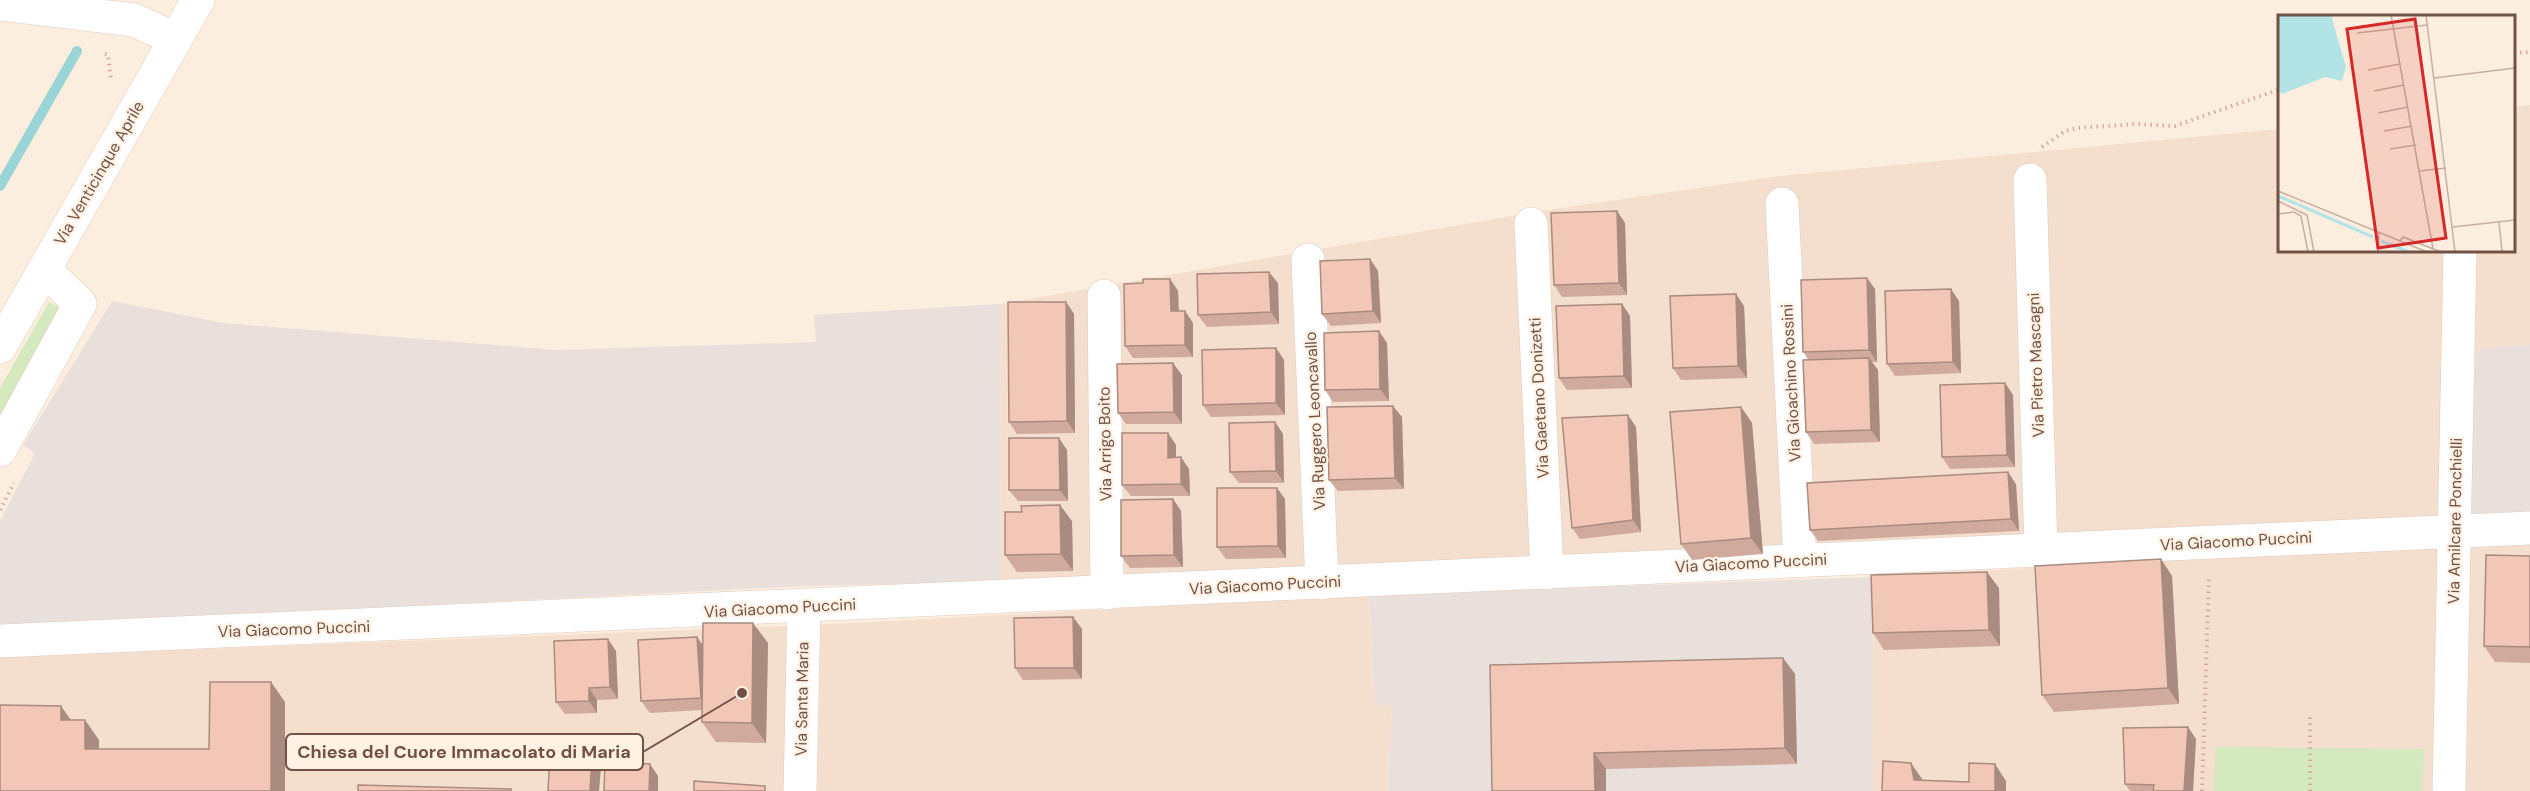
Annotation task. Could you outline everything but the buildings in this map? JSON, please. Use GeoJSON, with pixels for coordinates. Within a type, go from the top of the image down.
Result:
{"type":"FeatureCollection","features":[{"type":"Feature","properties":{"kind":"street","name":"Via Venticinque Aprile"},"geometry":{"type":"LineString","coordinates":[[0,347],[198,0]]}},
{"type":"Feature","properties":{"kind":"street"},"geometry":{"type":"LineString","coordinates":[[0,4],[134,20],[175,39]]}},
{"type":"Feature","properties":{"kind":"street","name":"Via Pietro Mascagni"},"geometry":{"type":"LineString","coordinates":[[2030,180],[2041,550]]}},
{"type":"Feature","properties":{"kind":"street","name":"Via Gioachino Rossini"},"geometry":{"type":"LineString","coordinates":[[1782,204],[1800,561]]}},
{"type":"Feature","properties":{"kind":"street","name":"Via Gaetano Donizetti"},"geometry":{"type":"LineString","coordinates":[[1531,224],[1547,573]]}},
{"type":"Feature","properties":{"kind":"street","name":"Via Amilcare Ponchielli"},"geometry":{"type":"LineString","coordinates":[[2449,791],[2460,252]]}},
{"type":"Feature","properties":{"kind":"street","name":"Via Ruggero Leoncavallo"},"geometry":{"type":"LineString","coordinates":[[1308,260],[1322,583]]}},
{"type":"Feature","properties":{"kind":"street"},"geometry":{"type":"LineString","coordinates":[[0,450],[80,304],[44,268]]}},
{"type":"Feature","properties":{"kind":"street","name":"Via Arrigo Boito"},"geometry":{"type":"LineString","coordinates":[[1104,296],[1107,593]]}},
{"type":"Feature","properties":{"kind":"street","name":"Via Giacomo Puccini"},"geometry":{"type":"LineString","coordinates":[[0,641],[804,607],[2530,528]]}},
{"type":"Feature","properties":{"kind":"street","name":"Via Santa Maria"},"geometry":{"type":"LineString","coordinates":[[801,791],[804,607]]}},
{"type":"Feature","properties":{"kind":"path"},"geometry":{"type":"LineString","coordinates":[[99,51],[108,55],[112,87]]}},
{"type":"Feature","properties":{"kind":"path"},"geometry":{"type":"LineString","coordinates":[[2515,53],[2530,52]]}},
{"type":"Feature","properties":{"kind":"path"},"geometry":{"type":"LineString","coordinates":[[2030,180],[2034,157],[2052,139],[2065,131],[2103,124],[2175,126],[2278,90]]}},
{"type":"Feature","properties":{"kind":"path"},"geometry":{"type":"LineString","coordinates":[[2202,791],[2210,543]]}},
{"type":"Feature","properties":{"kind":"path"},"geometry":{"type":"LineString","coordinates":[[2310,715],[2310,791]]}},
{"type":"Feature","properties":{"kind":"shaded area"},"geometry":{"type":"Polygon","coordinates":[[[2530,105],[2530,344],[2472,351],[2467,521],[1001,582],[1000,304],[1529,213],[1779,176],[2278,129],[2278,252],[2515,252],[2515,107],[2530,105]]]}},
{"type":"Feature","properties":{"kind":"shaded area"},"geometry":{"type":"Polygon","coordinates":[[[112,301],[223,323],[556,350],[816,342],[814,315],[1000,304],[1001,582],[804,586],[0,627],[0,521],[35,453],[23,445],[112,301]]]}},
{"type":"Feature","properties":{"kind":"shaded area"},"geometry":{"type":"Polygon","coordinates":[[[2530,344],[2530,517],[2467,521],[2472,350],[2530,344]]]}},
{"type":"Feature","properties":{"kind":"shaded area"},"geometry":{"type":"Polygon","coordinates":[[[2530,539],[2530,791],[1873,791],[1874,577],[2530,539]]]}},
{"type":"Feature","properties":{"kind":"shaded area"},"geometry":{"type":"Polygon","coordinates":[[[1874,577],[1873,791],[1388,791],[1392,704],[1375,706],[1369,595],[1874,577]]]}},
{"type":"Feature","properties":{"kind":"shaded area"},"geometry":{"type":"Polygon","coordinates":[[[1369,595],[1375,705],[1392,704],[1388,791],[814,791],[817,625],[1369,595]]]}},
{"type":"Feature","properties":{"kind":"shaded area"},"geometry":{"type":"Polygon","coordinates":[[[787,626],[784,791],[0,791],[0,657],[787,626]]]}},
{"type":"Feature","properties":{"kind":"green space"},"geometry":{"type":"Polygon","coordinates":[[[49,302],[63,310],[0,423],[0,388],[49,302]]]}},
{"type":"Feature","properties":{"kind":"green space"},"geometry":{"type":"Polygon","coordinates":[[[2216,747],[2424,749],[2423,791],[2214,791],[2216,747]]]}},
{"type":"Feature","properties":{"kind":"waterway"},"geometry":{"type":"LineString","coordinates":[[0,186],[77,51]]}},
{"type":"Feature","properties":{"kind":"place","name":"Chiesa del Cuore Immacolato di Maria"},"geometry":{"type":"Point","coordinates":[742,693]}}]}
